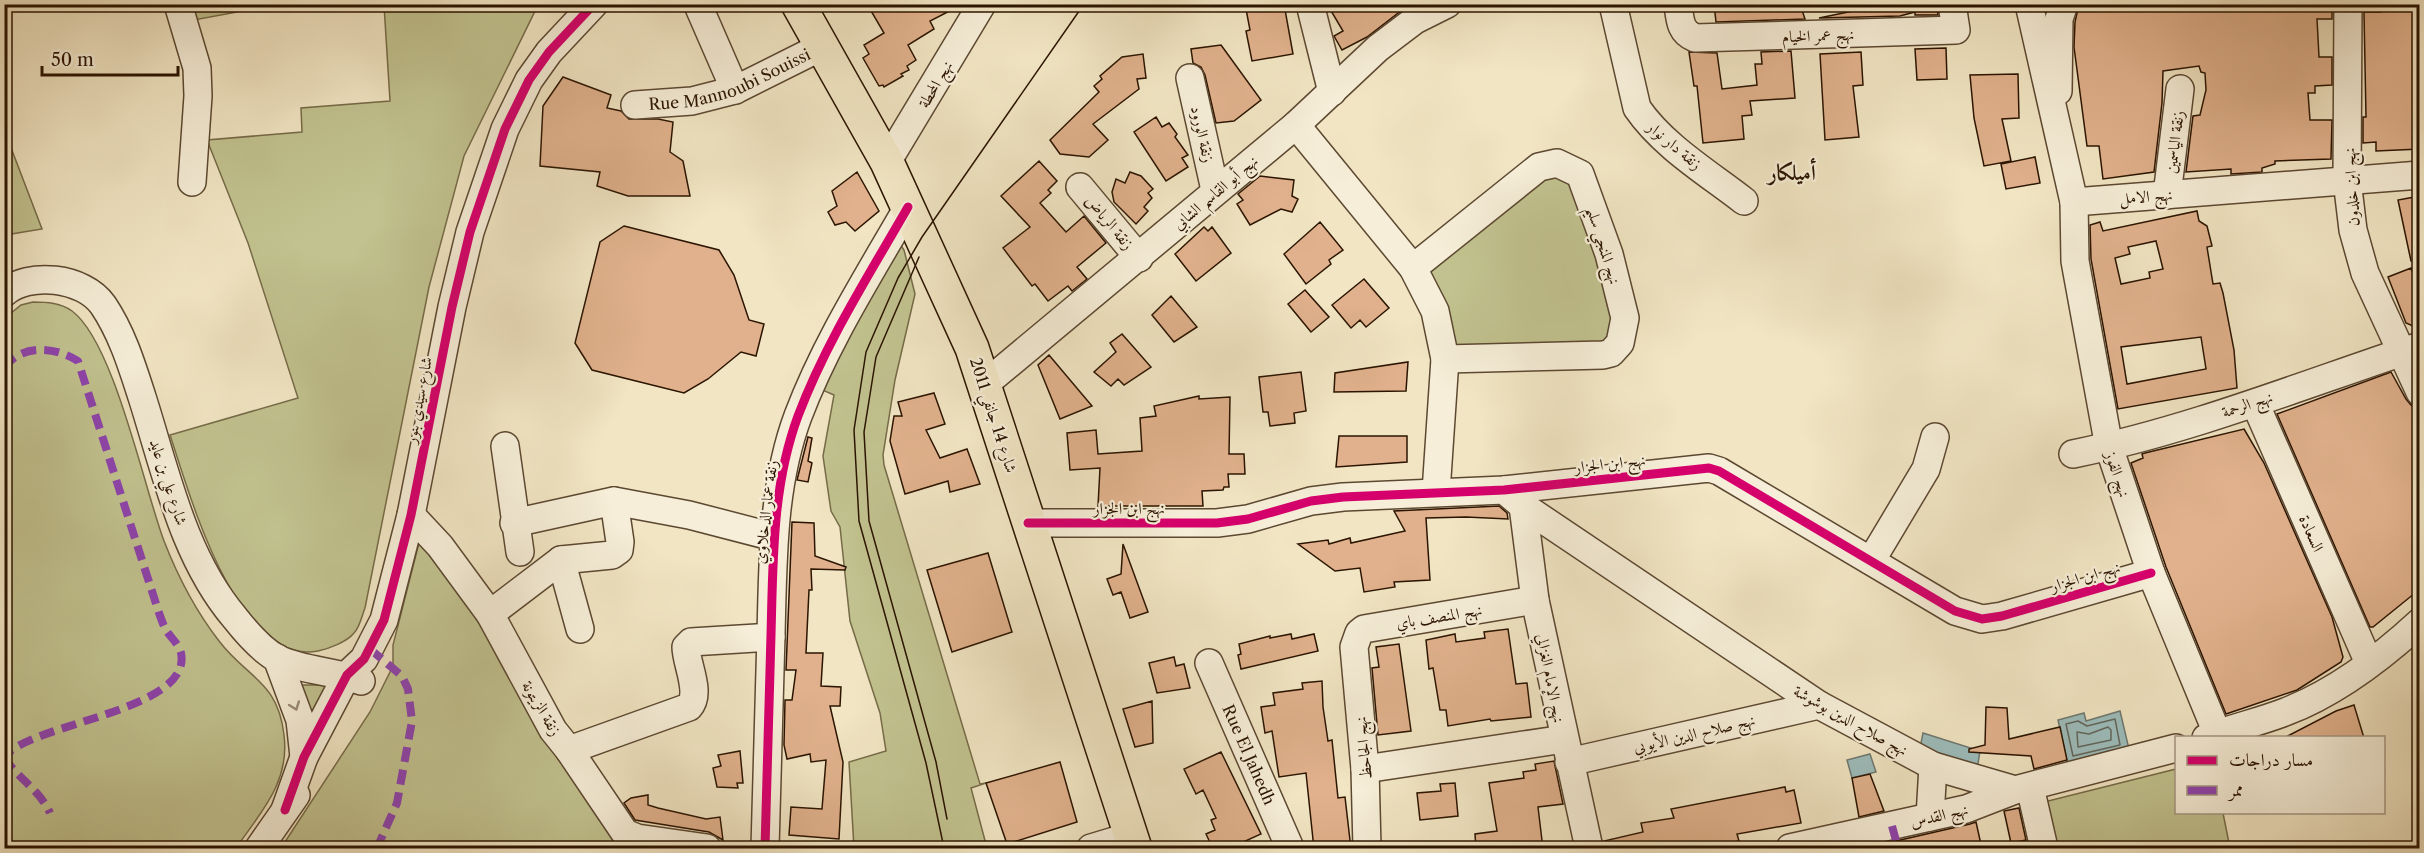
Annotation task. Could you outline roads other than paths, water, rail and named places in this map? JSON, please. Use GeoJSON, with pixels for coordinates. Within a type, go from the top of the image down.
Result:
{"type":"FeatureCollection","features":[{"type":"Feature","properties":{"kind":"main road","name":"شارع 14 جانفي 2011"},"geometry":{"type":"LineString","coordinates":[[798,4],[887,162],[985,384],[1028,524],[1133,842]]}},
{"type":"Feature","properties":{"kind":"street"},"geometry":{"type":"LineString","coordinates":[[178,4],[197,68],[198,96],[192,182]]}},
{"type":"Feature","properties":{"kind":"street","name":"شارع سيدي بنور"},"geometry":{"type":"LineString","coordinates":[[259,849],[317,764],[357,672],[384,620],[411,514],[452,307],[470,232],[505,129],[528,80],[549,52],[594,4]]}},
{"type":"Feature","properties":{"kind":"street","name":"نهج المحطة"},"geometry":{"type":"LineString","coordinates":[[887,162],[982,4]]}},
{"type":"Feature","properties":{"kind":"street"},"geometry":{"type":"LineString","coordinates":[[1310,4],[1332,92]]}},
{"type":"Feature","properties":{"kind":"street","name":"نهج أبو القاسم الشابي"},"geometry":{"type":"LineString","coordinates":[[985,384],[1139,258],[1215,190],[1296,125],[1378,48],[1414,20],[1447,4]]}},
{"type":"Feature","properties":{"kind":"street","name":"زنقة دار نوار"},"geometry":{"type":"LineString","coordinates":[[1613,4],[1636,108],[1647,122],[1664,137],[1744,201]]}},
{"type":"Feature","properties":{"kind":"street","name":"نهج عمر الخيام"},"geometry":{"type":"LineString","coordinates":[[1678,4],[1682,28],[1687,35],[1695,38],[1956,30],[1952,4]]}},
{"type":"Feature","properties":{"kind":"street"},"geometry":{"type":"LineString","coordinates":[[2029,4],[2074,201]]}},
{"type":"Feature","properties":{"kind":"street"},"geometry":{"type":"LineString","coordinates":[[2057,122],[2059,19],[2064,4]]}},
{"type":"Feature","properties":{"kind":"street","name":"نهج ابن خلدون"},"geometry":{"type":"LineString","coordinates":[[2348,4],[2347,180],[2349,207],[2359,254],[2410,350],[2420,392]]}},
{"type":"Feature","properties":{"kind":"street"},"geometry":{"type":"LineString","coordinates":[[698,5],[735,90]]}},
{"type":"Feature","properties":{"kind":"street","name":"Rue Mannoubi Souissi"},"geometry":{"type":"LineString","coordinates":[[635,105],[692,101],[735,90],[821,47]]}},
{"type":"Feature","properties":{"kind":"street","name":"زنقة الورود"},"geometry":{"type":"LineString","coordinates":[[1190,78],[1215,190]]}},
{"type":"Feature","properties":{"kind":"street","name":"زنقة الياسمين"},"geometry":{"type":"LineString","coordinates":[[2167,195],[2180,89]]}},
{"type":"Feature","properties":{"kind":"street"},"geometry":{"type":"LineString","coordinates":[[1296,125],[1413,268],[1435,311],[1445,360],[1436,492]]}},
{"type":"Feature","properties":{"kind":"street","name":"نهج المنجي سليم"},"geometry":{"type":"LineString","coordinates":[[1413,268],[1539,167],[1557,163],[1580,174],[1609,254],[1625,318],[1620,343],[1611,353],[1603,355],[1445,360]]}},
{"type":"Feature","properties":{"kind":"street","name":"نهج الامل"},"geometry":{"type":"LineString","coordinates":[[2074,201],[2420,175]]}},
{"type":"Feature","properties":{"kind":"street","name":"زنقة الرياض"},"geometry":{"type":"LineString","coordinates":[[1080,187],[1139,258]]}},
{"type":"Feature","properties":{"kind":"street","name":"نهج الفوز"},"geometry":{"type":"LineString","coordinates":[[2074,201],[2075,261],[2109,447],[2151,573],[2211,735]]}},
{"type":"Feature","properties":{"kind":"street","name":"زنقة عمار الدخلاوي"},"geometry":{"type":"LineString","coordinates":[[765,849],[774,537],[784,465],[798,417],[820,366],[851,305],[908,207]]}},
{"type":"Feature","properties":{"kind":"street","name":"شارع علي بن عايد"},"geometry":{"type":"LineString","coordinates":[[4,293],[12,287],[33,280],[51,280],[69,284],[101,303],[130,362],[182,522],[198,563],[233,617],[255,640],[277,658],[357,672]]}},
{"type":"Feature","properties":{"kind":"street","name":"نهج الرحمة"},"geometry":{"type":"LineString","coordinates":[[2073,454],[2109,447],[2255,403],[2410,350]]}},
{"type":"Feature","properties":{"kind":"street","name":"السعادة"},"geometry":{"type":"LineString","coordinates":[[2255,403],[2369,663]]}},
{"type":"Feature","properties":{"kind":"street"},"geometry":{"type":"LineString","coordinates":[[1871,561],[1926,469],[1935,437]]}},
{"type":"Feature","properties":{"kind":"street"},"geometry":{"type":"LineString","coordinates":[[505,446],[514,524],[520,552]]}},
{"type":"Feature","properties":{"kind":"street","name":"نهج ابن الجزار"},"geometry":{"type":"LineString","coordinates":[[1028,524],[1217,523],[1248,519],[1311,501],[1436,492],[1513,498],[1709,468],[1719,471],[1954,611],[1982,619],[2002,616],[2151,573]]}},
{"type":"Feature","properties":{"kind":"street","name":"نهج الإمام الغزالي"},"geometry":{"type":"LineString","coordinates":[[1513,498],[1589,849]]}},
{"type":"Feature","properties":{"kind":"street","name":"نهج صلاح الدين بوشوشة"},"geometry":{"type":"LineString","coordinates":[[1513,498],[1819,705],[1933,766],[2022,788]]}},
{"type":"Feature","properties":{"kind":"street"},"geometry":{"type":"LineString","coordinates":[[514,524],[614,501],[689,515],[774,537]]}},
{"type":"Feature","properties":{"kind":"street"},"geometry":{"type":"LineString","coordinates":[[490,614],[561,560],[612,555],[619,550],[620,542],[614,501]]}},
{"type":"Feature","properties":{"kind":"street","name":"زنقة الزيتونة"},"geometry":{"type":"LineString","coordinates":[[411,514],[440,546],[490,614],[553,730],[625,833],[637,838],[707,849]]}},
{"type":"Feature","properties":{"kind":"street"},"geometry":{"type":"LineString","coordinates":[[561,560],[580,630]]}},
{"type":"Feature","properties":{"kind":"street","name":"نهج المنصف باي"},"geometry":{"type":"LineString","coordinates":[[1354,647],[1359,633],[1364,629],[1535,600]]}},
{"type":"Feature","properties":{"kind":"street"},"geometry":{"type":"LineString","coordinates":[[2211,735],[2287,712],[2325,693],[2369,663],[2420,622]]}},
{"type":"Feature","properties":{"kind":"street"},"geometry":{"type":"LineString","coordinates":[[569,750],[689,707],[694,697],[686,646],[691,642],[771,637]]}},
{"type":"Feature","properties":{"kind":"street","name":"نهج الجاحظ"},"geometry":{"type":"LineString","coordinates":[[1354,647],[1365,769],[1367,849]]}},
{"type":"Feature","properties":{"kind":"street"},"geometry":{"type":"LineString","coordinates":[[277,658],[300,720],[304,757]]}},
{"type":"Feature","properties":{"kind":"street","name":"Rue El Jahedh"},"geometry":{"type":"LineString","coordinates":[[1209,663],[1290,849]]}},
{"type":"Feature","properties":{"kind":"street","name":"شارع سيدي بنور"},"geometry":{"type":"LineString","coordinates":[[285,810],[304,757],[357,672]]}},
{"type":"Feature","properties":{"kind":"street","name":"نهج صلاح الدين الأيوبي"},"geometry":{"type":"LineString","coordinates":[[1365,769],[1567,750],[1819,705]]}},
{"type":"Feature","properties":{"kind":"street"},"geometry":{"type":"LineString","coordinates":[[2044,849],[2022,788],[2175,748]]}},
{"type":"Feature","properties":{"kind":"street"},"geometry":{"type":"LineString","coordinates":[[1930,817],[1933,766]]}},
{"type":"Feature","properties":{"kind":"street","name":"نهج القدس"},"geometry":{"type":"LineString","coordinates":[[1790,849],[1895,837],[1930,817],[1966,809],[2022,788]]}},
{"type":"Feature","properties":{"kind":"street"},"geometry":{"type":"LineString","coordinates":[[1091,849],[1133,842]]}},
{"type":"Feature","properties":{"kind":"water"},"geometry":{"type":"Polygon","coordinates":[[[2120,711],[2129,749],[2068,766],[2058,720],[2084,713],[2086,721],[2120,711]]]}},
{"type":"Feature","properties":{"kind":"water"},"geometry":{"type":"Polygon","coordinates":[[[1923,733],[1980,751],[1977,770],[1920,748],[1923,733]]]}},
{"type":"Feature","properties":{"kind":"water"},"geometry":{"type":"Polygon","coordinates":[[[1870,754],[1876,772],[1852,778],[1847,760],[1870,754]]]}},
{"type":"Feature","properties":{"kind":"tram line"},"geometry":{"type":"LineString","coordinates":[[944,848],[926,763],[859,521],[854,430],[866,352],[898,278],[922,237],[1084,4]]}},
{"type":"Feature","properties":{"kind":"tram line"},"geometry":{"type":"LineString","coordinates":[[919,257],[876,357],[864,432],[869,521],[936,762],[947,819]]}},
{"type":"Feature","properties":{"kind":"district","name":"أميلكار"},"geometry":{"type":"Point","coordinates":[1792,172]}}]}
